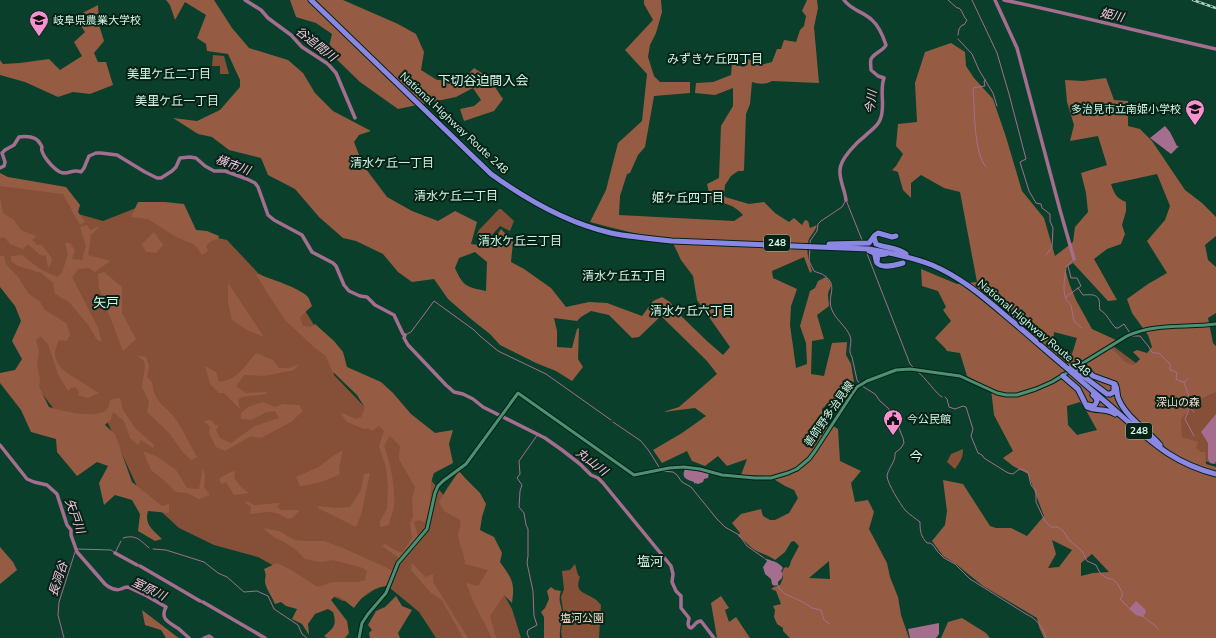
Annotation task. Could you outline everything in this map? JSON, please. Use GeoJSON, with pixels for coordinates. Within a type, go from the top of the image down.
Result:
{"type":"FeatureCollection","features":[{"type":"Feature","properties":{"kind":"highway","name":"National Highway Route 248"},"geometry":{"type":"LineString","coordinates":[[311,0],[491,174],[516,192],[542,207],[564,217],[609,233],[647,239],[864,247]]}},
{"type":"Feature","properties":{"kind":"highway"},"geometry":{"type":"LineString","coordinates":[[896,236],[892,237],[878,233],[871,242],[864,247],[874,253],[877,262],[882,266],[886,266],[901,254]]}},
{"type":"Feature","properties":{"kind":"highway"},"geometry":{"type":"LineString","coordinates":[[874,237],[876,244],[901,254]]}},
{"type":"Feature","properties":{"kind":"highway","name":"National Highway Route 248"},"geometry":{"type":"LineString","coordinates":[[807,245],[828,244],[864,247],[901,254],[934,263],[969,282],[982,292],[1056,355],[1071,370]]}},
{"type":"Feature","properties":{"kind":"highway"},"geometry":{"type":"LineString","coordinates":[[877,262],[880,254],[901,254]]}},
{"type":"Feature","properties":{"kind":"highway","name":"National Highway Route 248"},"geometry":{"type":"LineString","coordinates":[[901,254],[930,265],[958,279],[981,294],[1158,446],[1188,465],[1216,474]]}},
{"type":"Feature","properties":{"kind":"highway"},"geometry":{"type":"LineString","coordinates":[[1080,364],[1093,376],[1111,382],[1116,386],[1118,399],[1131,417],[1152,436],[1158,446]]}},
{"type":"Feature","properties":{"kind":"highway"},"geometry":{"type":"LineString","coordinates":[[1071,370],[1107,394],[1114,392],[1115,387],[1111,382]]}},
{"type":"Feature","properties":{"kind":"highway"},"geometry":{"type":"LineString","coordinates":[[1071,370],[1076,378],[1096,398],[1097,401],[1094,406],[1085,404]]}},
{"type":"Feature","properties":{"kind":"highway"},"geometry":{"type":"LineString","coordinates":[[1063,376],[1078,389],[1085,404],[1090,408],[1104,409],[1113,412],[1152,444],[1158,446]]}},
{"type":"Feature","properties":{"kind":"highway","name":"National Highway Route 248"},"geometry":{"type":"LineString","coordinates":[[1158,446],[1200,467],[1216,470]]}},
{"type":"Feature","properties":{"kind":"main road","name":"善師野多治見線"},"geometry":{"type":"LineString","coordinates":[[359,638],[362,623],[386,593],[398,563],[427,529],[438,486],[466,464],[518,393],[634,475],[669,468],[684,467],[700,469],[722,475],[771,478],[797,469],[809,459],[852,394],[860,385],[866,381],[892,371],[910,368],[960,376],[997,394],[1017,395],[1036,389],[1063,376],[1080,364],[1138,331],[1160,327],[1216,324]]}},
{"type":"Feature","properties":{"kind":"green space"},"geometry":{"type":"Polygon","coordinates":[[[166,0],[214,0],[232,28],[249,48],[288,60],[303,73],[315,93],[333,111],[371,131],[359,135],[354,142],[363,165],[387,197],[412,211],[438,221],[455,211],[477,222],[471,244],[480,245],[494,240],[501,229],[513,242],[511,262],[524,269],[551,288],[566,307],[589,302],[607,303],[642,316],[653,301],[662,297],[670,302],[680,315],[723,355],[730,347],[697,300],[693,276],[681,260],[673,243],[590,222],[606,190],[618,143],[642,121],[647,74],[625,50],[653,20],[644,4],[644,0],[661,0],[662,12],[656,33],[650,45],[648,57],[654,76],[660,82],[690,82],[690,93],[654,96],[645,147],[638,155],[630,173],[627,174],[620,196],[619,215],[734,221],[743,215],[736,208],[720,202],[711,201],[707,184],[719,178],[721,126],[733,106],[733,88],[715,95],[695,93],[696,83],[713,82],[731,75],[732,64],[744,67],[748,59],[761,65],[772,62],[777,49],[781,49],[784,40],[796,42],[800,30],[804,26],[806,16],[802,11],[807,0],[817,0],[818,8],[814,27],[819,83],[772,81],[762,84],[752,82],[750,104],[746,114],[744,170],[738,171],[731,176],[725,185],[724,195],[725,197],[749,204],[764,202],[775,213],[789,222],[794,218],[802,225],[805,220],[808,221],[810,228],[817,225],[809,239],[807,247],[812,271],[810,273],[804,257],[772,271],[773,278],[797,289],[791,306],[790,325],[796,368],[807,364],[806,343],[800,326],[810,291],[815,288],[818,281],[826,277],[831,285],[828,295],[829,306],[817,315],[824,339],[812,341],[811,374],[824,376],[832,343],[847,342],[846,355],[851,364],[854,382],[840,404],[832,399],[822,409],[825,421],[838,429],[840,461],[861,471],[851,483],[855,502],[868,500],[874,512],[869,529],[887,563],[890,577],[898,597],[901,615],[909,638],[790,638],[783,631],[783,628],[777,624],[774,617],[775,610],[773,606],[781,604],[776,591],[771,589],[780,585],[783,578],[782,572],[784,568],[788,568],[790,565],[799,546],[794,541],[791,542],[785,552],[775,560],[750,547],[738,536],[740,533],[732,523],[741,514],[761,509],[763,516],[770,520],[775,520],[789,513],[798,498],[794,490],[769,476],[741,475],[747,459],[727,466],[718,456],[705,466],[692,461],[687,451],[662,463],[653,450],[682,433],[706,416],[695,408],[663,412],[679,407],[717,374],[707,361],[661,316],[639,337],[632,338],[609,315],[591,311],[577,321],[554,318],[557,331],[557,347],[572,348],[577,329],[579,328],[578,359],[583,367],[572,381],[556,371],[500,345],[490,334],[448,299],[434,279],[412,282],[398,272],[383,254],[356,241],[343,238],[319,217],[295,189],[268,175],[261,158],[229,150],[212,137],[198,134],[173,118],[197,121],[220,110],[240,87],[240,80],[228,54],[207,51],[206,44],[197,38],[206,15],[185,2],[175,20],[170,5],[166,0]],[[475,252],[459,258],[455,268],[460,279],[466,285],[486,291],[487,262],[475,252]],[[829,561],[809,578],[830,579],[829,561]]]}},
{"type":"Feature","properties":{"kind":"green space"},"geometry":{"type":"Polygon","coordinates":[[[290,0],[343,0],[398,24],[416,34],[424,52],[421,70],[437,80],[462,81],[474,68],[489,78],[503,99],[494,111],[464,121],[460,109],[474,106],[481,100],[473,88],[456,97],[398,109],[360,82],[328,51],[332,34],[316,23],[296,17],[290,0]]]}},
{"type":"Feature","properties":{"kind":"green space"},"geometry":{"type":"Polygon","coordinates":[[[98,5],[99,25],[104,41],[94,53],[98,62],[106,62],[113,85],[90,94],[73,92],[58,97],[25,82],[0,75],[0,60],[3,64],[49,59],[60,70],[82,56],[74,42],[85,32],[75,17],[98,5]]]}},
{"type":"Feature","properties":{"kind":"green space"},"geometry":{"type":"Polygon","coordinates":[[[951,43],[965,52],[966,66],[974,78],[993,99],[1022,191],[1044,218],[1055,256],[1073,242],[1075,227],[1088,212],[1086,193],[1081,173],[1107,165],[1098,136],[1070,141],[1074,125],[1067,102],[1065,80],[1083,81],[1106,78],[1114,100],[1128,101],[1128,126],[1140,129],[1152,141],[1185,190],[1202,203],[1216,217],[1216,236],[1205,245],[1208,260],[1216,267],[1216,313],[1208,318],[1213,343],[1216,346],[1216,392],[1201,400],[1181,419],[1182,437],[1198,442],[1196,448],[1201,452],[1205,452],[1206,464],[1216,467],[1216,638],[1044,638],[1037,618],[983,586],[956,564],[943,556],[932,541],[945,525],[947,511],[943,480],[963,484],[990,526],[996,528],[1011,528],[1027,536],[1044,516],[1028,474],[1013,466],[1003,458],[1013,451],[994,415],[991,389],[967,376],[960,353],[947,351],[935,338],[951,321],[943,310],[946,307],[938,291],[922,286],[921,269],[957,284],[977,282],[960,192],[944,188],[921,175],[911,183],[911,198],[903,190],[898,172],[892,170],[903,154],[896,146],[898,124],[917,122],[915,83],[925,52],[951,43]],[[1157,174],[1111,184],[1116,195],[1126,202],[1126,211],[1122,225],[1125,234],[1121,244],[1107,249],[1094,259],[1117,300],[1108,301],[1073,263],[1065,268],[1076,300],[1092,329],[1116,340],[1107,346],[1125,361],[1134,365],[1140,359],[1133,352],[1137,350],[1147,353],[1152,347],[1148,335],[1132,313],[1127,299],[1167,273],[1147,241],[1165,220],[1170,206],[1157,174]],[[1054,332],[1053,347],[1072,354],[1077,338],[1054,332]],[[1080,402],[1067,406],[1068,425],[1077,435],[1097,430],[1080,402]],[[1052,540],[1056,554],[1048,568],[1059,567],[1072,550],[1052,540]],[[1092,554],[1081,563],[1081,576],[1093,573],[1109,572],[1092,554]]]}},
{"type":"Feature","properties":{"kind":"green space"},"geometry":{"type":"Polygon","coordinates":[[[213,55],[224,56],[229,74],[220,74],[220,66],[212,66],[213,55]]]}},
{"type":"Feature","properties":{"kind":"green space"},"geometry":{"type":"Polygon","coordinates":[[[0,173],[8,177],[66,187],[80,205],[78,212],[85,222],[80,225],[63,194],[0,186],[0,173]]]}},
{"type":"Feature","properties":{"kind":"green space"},"geometry":{"type":"Polygon","coordinates":[[[0,184],[64,193],[75,213],[103,221],[136,208],[179,229],[227,240],[258,273],[294,293],[329,349],[334,375],[402,446],[459,513],[512,609],[521,638],[436,638],[419,612],[384,583],[362,598],[343,601],[308,585],[258,557],[214,545],[179,528],[139,491],[106,419],[59,416],[31,379],[33,333],[0,276],[0,184]]]}},
{"type":"Feature","properties":{"kind":"green space"},"geometry":{"type":"Polygon","coordinates":[[[0,200],[3,213],[14,220],[21,230],[36,236],[32,240],[37,245],[42,245],[51,257],[52,262],[48,268],[46,256],[40,255],[28,244],[23,249],[10,244],[4,237],[0,238],[0,200]]]}},
{"type":"Feature","properties":{"kind":"green space"},"geometry":{"type":"Polygon","coordinates":[[[138,202],[184,204],[196,230],[207,231],[219,236],[218,239],[211,241],[206,246],[208,251],[202,255],[195,245],[176,237],[148,219],[131,217],[138,202]]]}},
{"type":"Feature","properties":{"kind":"green space"},"geometry":{"type":"Polygon","coordinates":[[[499,209],[501,209],[514,221],[510,231],[500,226],[492,235],[478,239],[477,234],[479,230],[499,209]]]}},
{"type":"Feature","properties":{"kind":"green space"},"geometry":{"type":"Polygon","coordinates":[[[87,225],[90,230],[100,226],[91,235],[88,255],[110,261],[95,272],[89,268],[78,269],[72,277],[98,328],[102,342],[97,340],[89,326],[69,302],[55,294],[53,283],[41,273],[18,266],[11,261],[11,256],[22,255],[40,269],[57,277],[62,273],[68,254],[65,243],[70,243],[75,250],[72,259],[82,260],[86,246],[80,227],[87,225]]]}},
{"type":"Feature","properties":{"kind":"green space"},"geometry":{"type":"Polygon","coordinates":[[[154,232],[163,245],[156,253],[146,252],[142,244],[154,232]]]}},
{"type":"Feature","properties":{"kind":"green space"},"geometry":{"type":"Polygon","coordinates":[[[0,256],[4,256],[6,264],[18,277],[28,293],[40,302],[45,310],[66,323],[70,334],[67,341],[59,340],[55,353],[57,363],[64,371],[99,393],[88,398],[78,395],[79,392],[75,387],[68,391],[58,374],[48,344],[40,336],[36,340],[39,351],[37,364],[40,381],[39,387],[49,407],[79,414],[96,414],[107,409],[110,400],[120,398],[123,410],[135,428],[154,445],[153,448],[141,440],[138,445],[130,438],[124,421],[113,412],[111,419],[105,425],[115,434],[132,482],[162,506],[169,504],[169,513],[148,511],[147,516],[148,524],[162,539],[155,541],[138,531],[140,514],[132,500],[115,495],[104,505],[99,483],[108,466],[97,462],[77,476],[57,452],[56,439],[31,432],[21,410],[0,383],[0,373],[15,370],[22,359],[12,341],[21,321],[15,306],[0,287],[0,256]]]}},
{"type":"Feature","properties":{"kind":"green space"},"geometry":{"type":"Polygon","coordinates":[[[104,272],[122,287],[122,313],[136,339],[123,351],[99,288],[98,274],[104,272]]]}},
{"type":"Feature","properties":{"kind":"green space"},"geometry":{"type":"Polygon","coordinates":[[[256,274],[298,290],[308,297],[312,306],[300,317],[303,326],[311,327],[315,324],[334,341],[343,352],[347,367],[381,382],[393,393],[411,414],[435,433],[453,430],[449,444],[453,463],[434,473],[431,482],[430,506],[425,522],[419,520],[414,522],[418,536],[401,558],[382,546],[385,544],[402,553],[412,538],[410,524],[413,516],[412,499],[415,487],[399,459],[400,446],[390,436],[384,446],[392,476],[394,508],[389,525],[380,527],[380,521],[387,509],[388,487],[386,468],[379,446],[384,431],[379,426],[372,431],[368,428],[364,429],[347,422],[341,414],[345,414],[355,419],[361,417],[365,408],[357,395],[332,371],[326,356],[316,349],[285,320],[256,274]]]}},
{"type":"Feature","properties":{"kind":"green space"},"geometry":{"type":"Polygon","coordinates":[[[228,283],[264,337],[247,330],[232,320],[228,302],[228,283]]]}},
{"type":"Feature","properties":{"kind":"green space","name":"深山の森"},"geometry":{"type":"Polygon","coordinates":[[[1113,346],[1152,375],[1216,379],[1216,464],[1197,459],[1093,361],[1113,346]]]}},
{"type":"Feature","properties":{"kind":"green space"},"geometry":{"type":"Polygon","coordinates":[[[256,353],[273,360],[279,368],[290,368],[299,364],[294,370],[264,376],[244,375],[236,386],[246,393],[267,392],[266,394],[242,397],[238,400],[240,409],[224,393],[219,393],[210,384],[205,366],[216,372],[219,382],[232,378],[240,372],[256,353]]]}},
{"type":"Feature","properties":{"kind":"green space"},"geometry":{"type":"Polygon","coordinates":[[[138,356],[146,357],[149,366],[147,377],[152,382],[155,396],[177,421],[197,457],[191,460],[181,450],[170,434],[147,412],[149,402],[142,387],[145,366],[144,361],[138,356]]]}},
{"type":"Feature","properties":{"kind":"green space"},"geometry":{"type":"Polygon","coordinates":[[[263,402],[275,407],[283,404],[299,405],[303,411],[291,422],[263,437],[259,438],[251,436],[225,451],[216,447],[209,433],[210,427],[204,421],[211,420],[215,425],[219,425],[216,430],[220,438],[231,443],[255,426],[279,418],[275,411],[267,412],[251,420],[241,419],[241,413],[248,407],[263,402]]]}},
{"type":"Feature","properties":{"kind":"green space"},"geometry":{"type":"Polygon","coordinates":[[[963,449],[961,460],[955,469],[947,462],[951,454],[963,449]]]}},
{"type":"Feature","properties":{"kind":"green space"},"geometry":{"type":"Polygon","coordinates":[[[343,450],[339,467],[340,474],[311,485],[300,486],[296,477],[319,467],[343,450]]]}},
{"type":"Feature","properties":{"kind":"green space"},"geometry":{"type":"Polygon","coordinates":[[[143,451],[158,457],[176,470],[187,488],[199,489],[203,468],[205,476],[204,487],[210,495],[199,499],[187,493],[176,492],[151,470],[143,451]]]}},
{"type":"Feature","properties":{"kind":"green space"},"geometry":{"type":"Polygon","coordinates":[[[233,471],[235,472],[234,478],[241,487],[249,493],[234,495],[226,482],[223,484],[220,482],[220,478],[233,471]]]}},
{"type":"Feature","properties":{"kind":"green space"},"geometry":{"type":"Polygon","coordinates":[[[459,471],[480,493],[486,504],[480,530],[494,537],[502,553],[500,562],[510,577],[513,585],[512,603],[504,595],[490,616],[496,638],[492,638],[474,603],[466,583],[478,586],[488,570],[465,564],[458,535],[461,525],[460,520],[444,511],[439,502],[459,471]]]}},
{"type":"Feature","properties":{"kind":"green space"},"geometry":{"type":"Polygon","coordinates":[[[370,473],[361,515],[356,527],[318,508],[319,506],[335,508],[350,507],[361,490],[364,474],[370,473]]]}},
{"type":"Feature","properties":{"kind":"green space"},"geometry":{"type":"Polygon","coordinates":[[[247,501],[254,505],[280,503],[277,507],[282,510],[300,510],[292,518],[288,519],[274,512],[250,514],[251,507],[245,503],[247,501]]]}},
{"type":"Feature","properties":{"kind":"green space"},"geometry":{"type":"Polygon","coordinates":[[[263,528],[279,531],[294,540],[324,541],[394,571],[386,586],[367,593],[354,608],[340,597],[335,596],[331,600],[347,621],[349,633],[345,638],[327,638],[324,636],[330,631],[335,623],[333,612],[328,609],[315,614],[308,624],[309,635],[302,624],[292,619],[297,609],[286,606],[281,602],[275,604],[265,582],[266,575],[264,569],[277,563],[318,587],[333,582],[358,582],[365,580],[367,571],[363,568],[333,560],[321,562],[305,559],[296,550],[275,538],[263,528]]]}},
{"type":"Feature","properties":{"kind":"green space"},"geometry":{"type":"Polygon","coordinates":[[[0,547],[13,562],[17,570],[0,584],[0,547]]]}},
{"type":"Feature","properties":{"kind":"green space"},"geometry":{"type":"Polygon","coordinates":[[[412,563],[425,577],[433,574],[433,582],[468,638],[463,638],[442,600],[431,593],[411,570],[412,563]]]}},
{"type":"Feature","properties":{"kind":"green space","name":"塩河公園"},"geometry":{"type":"Polygon","coordinates":[[[575,564],[580,577],[578,582],[579,589],[583,593],[595,599],[601,605],[599,638],[562,638],[561,631],[564,616],[561,597],[564,589],[562,571],[570,570],[575,564]]]}},
{"type":"Feature","properties":{"kind":"green space"},"geometry":{"type":"Polygon","coordinates":[[[551,587],[555,590],[561,591],[560,598],[562,619],[560,638],[544,638],[544,617],[541,612],[545,608],[549,599],[547,591],[551,587]]]}},
{"type":"Feature","properties":{"kind":"green space"},"geometry":{"type":"Polygon","coordinates":[[[396,596],[402,606],[412,610],[398,633],[400,638],[370,638],[369,633],[372,630],[368,625],[376,611],[385,607],[396,596]]]}},
{"type":"Feature","properties":{"kind":"green space"},"geometry":{"type":"Polygon","coordinates":[[[721,596],[729,608],[725,610],[729,622],[736,617],[750,638],[717,638],[711,603],[721,596]]]}},
{"type":"Feature","properties":{"kind":"green space"},"geometry":{"type":"Polygon","coordinates":[[[142,610],[179,638],[166,638],[161,630],[145,625],[142,610]]]}},
{"type":"Feature","properties":{"kind":"green space"},"geometry":{"type":"Polygon","coordinates":[[[962,618],[986,633],[990,638],[941,638],[948,622],[962,618]]]}},
{"type":"Feature","properties":{"kind":"shaded area"},"geometry":{"type":"Polygon","coordinates":[[[1165,126],[1170,132],[1177,146],[1179,146],[1171,154],[1150,138],[1165,126]]]}},
{"type":"Feature","properties":{"kind":"shaded area"},"geometry":{"type":"Polygon","coordinates":[[[1216,414],[1216,461],[1214,464],[1210,463],[1208,459],[1208,443],[1201,432],[1216,414]]]}},
{"type":"Feature","properties":{"kind":"shaded area"},"geometry":{"type":"Polygon","coordinates":[[[685,469],[694,469],[709,473],[708,478],[704,479],[703,482],[694,484],[694,482],[684,476],[685,469]]]}},
{"type":"Feature","properties":{"kind":"shaded area"},"geometry":{"type":"Polygon","coordinates":[[[764,558],[777,563],[783,568],[781,571],[783,574],[782,578],[778,582],[778,585],[773,585],[771,579],[765,574],[763,567],[767,561],[764,558]]]}},
{"type":"Feature","properties":{"kind":"shaded area"},"geometry":{"type":"Polygon","coordinates":[[[1136,601],[1145,609],[1146,612],[1143,617],[1136,615],[1129,609],[1136,601]]]}},
{"type":"Feature","properties":{"kind":"shaded area"},"geometry":{"type":"Polygon","coordinates":[[[939,623],[939,634],[936,638],[910,638],[908,629],[939,623]]]}},
{"type":"Feature","properties":{"kind":"waterway","name":"谷追間川"},"geometry":{"type":"LineString","coordinates":[[245,0],[261,10],[268,18],[291,35],[302,47],[328,64],[336,73],[355,118]]}},
{"type":"Feature","properties":{"kind":"waterway","name":"今川"},"geometry":{"type":"LineString","coordinates":[[844,0],[847,4],[869,17],[877,25],[886,45],[871,59],[871,70],[878,76],[884,78],[882,88],[882,115],[875,127],[858,142],[843,161],[840,170],[840,178],[846,200]]}},
{"type":"Feature","properties":{"kind":"waterway"},"geometry":{"type":"LineString","coordinates":[[948,0],[961,10],[967,20],[959,29],[958,35]]}},
{"type":"Feature","properties":{"kind":"waterway"},"geometry":{"type":"LineString","coordinates":[[972,0],[997,53],[1026,159],[1020,162],[1029,191],[1036,203],[1041,204],[1042,208],[1050,214],[1050,221],[1053,228],[1052,247],[1046,255]]}},
{"type":"Feature","properties":{"kind":"waterway"},"geometry":{"type":"LineString","coordinates":[[995,0],[1017,48],[1074,259]]}},
{"type":"Feature","properties":{"kind":"waterway","name":"姫川"},"geometry":{"type":"LineString","coordinates":[[1004,0],[1216,49]]}},
{"type":"Feature","properties":{"kind":"waterway"},"geometry":{"type":"LineString","coordinates":[[958,39],[972,54],[979,70],[993,93],[997,106]]}},
{"type":"Feature","properties":{"kind":"waterway"},"geometry":{"type":"LineString","coordinates":[[986,80],[984,81],[985,86],[973,88],[975,129],[979,151],[986,167]]}},
{"type":"Feature","properties":{"kind":"waterway","name":"横市川"},"geometry":{"type":"LineString","coordinates":[[0,168],[4,166],[5,162],[2,153],[14,145],[19,137],[28,137],[34,138],[39,142],[42,147],[43,154],[47,160],[63,173],[75,171],[81,172],[89,156],[96,153],[101,153],[117,155],[145,172],[157,178],[161,178],[176,167],[180,158],[190,157],[196,158],[205,166],[214,171],[225,171],[255,183],[258,187],[268,215],[274,220],[302,235],[312,252],[333,263],[336,266],[344,285],[349,291],[360,296],[367,297],[375,305],[394,315],[403,334],[405,335],[404,338],[408,345],[454,392],[463,394],[473,399],[483,407],[545,438],[580,464],[591,475],[598,478],[671,566],[673,574],[672,582],[676,591],[681,596],[681,608],[689,618],[689,627],[691,628],[697,622],[701,621],[714,638]]}},
{"type":"Feature","properties":{"kind":"waterway"},"geometry":{"type":"LineString","coordinates":[[846,200],[862,240]]}},
{"type":"Feature","properties":{"kind":"waterway"},"geometry":{"type":"LineString","coordinates":[[810,245],[810,241],[817,231],[818,224],[842,207],[846,200]]}},
{"type":"Feature","properties":{"kind":"waterway"},"geometry":{"type":"LineString","coordinates":[[810,248],[809,261],[814,271],[824,275],[831,284],[832,288],[830,301],[832,310],[850,336],[850,352],[857,380],[860,384]]}},
{"type":"Feature","properties":{"kind":"waterway"},"geometry":{"type":"LineString","coordinates":[[866,251],[910,364],[913,367]]}},
{"type":"Feature","properties":{"kind":"waterway"},"geometry":{"type":"LineString","coordinates":[[1074,259],[1066,267],[1064,292],[1065,297],[1071,305],[1074,321],[1082,328]]}},
{"type":"Feature","properties":{"kind":"waterway"},"geometry":{"type":"LineString","coordinates":[[1066,297],[1081,286],[1077,278],[1071,278],[1068,266]]}},
{"type":"Feature","properties":{"kind":"waterway"},"geometry":{"type":"LineString","coordinates":[[1078,288],[1083,295],[1096,296],[1099,300],[1100,310],[1114,326],[1118,328],[1124,324],[1130,333]]}},
{"type":"Feature","properties":{"kind":"waterway"},"geometry":{"type":"LineString","coordinates":[[405,335],[411,332],[434,301],[474,330],[498,351],[546,374],[611,420]]}},
{"type":"Feature","properties":{"kind":"waterway"},"geometry":{"type":"LineString","coordinates":[[1132,336],[1140,336],[1153,353],[1159,353],[1170,364],[1170,370],[1177,373],[1176,379],[1184,382],[1188,379]]}},
{"type":"Feature","properties":{"kind":"waterway"},"geometry":{"type":"LineString","coordinates":[[918,372],[942,397]]}},
{"type":"Feature","properties":{"kind":"waterway"},"geometry":{"type":"LineString","coordinates":[[1184,382],[1190,401],[1189,410],[1185,419],[1194,436]]}},
{"type":"Feature","properties":{"kind":"waterway"},"geometry":{"type":"LineString","coordinates":[[862,386],[875,394],[888,408],[897,423],[904,443],[895,453],[887,476],[894,494],[905,510],[920,522],[921,534],[925,541],[933,545],[944,558],[955,564],[970,579],[1033,618],[1043,630],[1046,638]]}},
{"type":"Feature","properties":{"kind":"waterway"},"geometry":{"type":"LineString","coordinates":[[945,397],[949,407],[955,409],[963,406],[966,407],[973,429],[971,436],[978,453],[1008,473],[1013,474],[1021,469],[1028,472],[1031,485],[1036,491],[1036,502],[1045,521],[1051,527],[1058,527],[1064,532],[1069,540],[1082,551],[1087,561],[1096,565],[1100,573],[1117,583],[1122,592],[1122,597],[1120,599],[1130,609]]}},
{"type":"Feature","properties":{"kind":"waterway"},"geometry":{"type":"LineString","coordinates":[[1190,408],[1194,412]]}},
{"type":"Feature","properties":{"kind":"waterway"},"geometry":{"type":"LineString","coordinates":[[613,422],[641,441],[659,467]]}},
{"type":"Feature","properties":{"kind":"waterway"},"geometry":{"type":"LineString","coordinates":[[529,638],[527,633],[528,630],[537,625],[534,616],[533,591],[527,563],[528,529],[524,513],[519,507],[522,485],[517,478],[520,474],[519,461],[538,434]]}},
{"type":"Feature","properties":{"kind":"waterway","name":"室原川"},"geometry":{"type":"LineString","coordinates":[[0,445],[27,479],[47,485],[57,494],[67,525],[71,530],[71,535],[77,552],[105,584],[111,588],[119,590],[128,587],[166,607],[164,615],[167,621],[189,638]]}},
{"type":"Feature","properties":{"kind":"waterway"},"geometry":{"type":"LineString","coordinates":[[662,471],[673,472],[677,475],[682,482],[691,487],[725,527],[739,535],[747,546],[764,558]]}},
{"type":"Feature","properties":{"kind":"waterway"},"geometry":{"type":"LineString","coordinates":[[123,538],[135,537],[149,548]]}},
{"type":"Feature","properties":{"kind":"waterway","name":"長洞谷"},"geometry":{"type":"LineString","coordinates":[[64,638],[58,615],[59,602],[76,549],[111,550],[115,553],[121,541]]}},
{"type":"Feature","properties":{"kind":"waterway"},"geometry":{"type":"LineString","coordinates":[[153,549],[166,550],[204,562],[218,573],[227,577],[244,592],[257,591],[268,596],[274,609],[298,625],[302,634],[307,638]]}},
{"type":"Feature","properties":{"kind":"waterway","name":"矢戸川"},"geometry":{"type":"LineString","coordinates":[[115,553],[137,565]]}},
{"type":"Feature","properties":{"kind":"waterway","name":"矢戸川"},"geometry":{"type":"LineString","coordinates":[[140,566],[200,601]]}},
{"type":"Feature","properties":{"kind":"waterway"},"geometry":{"type":"LineString","coordinates":[[778,585],[785,594],[812,608],[821,610],[824,620],[830,624]]}},
{"type":"Feature","properties":{"kind":"waterway","name":"矢戸川"},"geometry":{"type":"LineString","coordinates":[[203,602],[265,638]]}},
{"type":"Feature","properties":{"kind":"waterway"},"geometry":{"type":"LineString","coordinates":[[1143,616],[1158,629]]}},
{"type":"Feature","properties":{"kind":"waterway","name":"室原川"},"geometry":{"type":"LineString","coordinates":[[204,638],[209,636],[212,638]]}},
{"type":"Feature","properties":{"kind":"railway"},"geometry":{"type":"LineString","coordinates":[[1193,0],[1216,8]]}},
{"type":"Feature","properties":{"kind":"place","name":"岐阜県農業大学校"},"geometry":{"type":"Point","coordinates":[39,37]}},
{"type":"Feature","properties":{"kind":"place","name":"多治見市立南姫小学校"},"geometry":{"type":"Point","coordinates":[1195,126]}},
{"type":"Feature","properties":{"kind":"place","name":"今公民館"},"geometry":{"type":"Point","coordinates":[893,436]}},
{"type":"Feature","properties":{"kind":"district","name":"みずきケ丘四丁目"},"geometry":{"type":"Point","coordinates":[715,59]}},
{"type":"Feature","properties":{"kind":"district","name":"美里ケ丘二丁目"},"geometry":{"type":"Point","coordinates":[169,74]}},
{"type":"Feature","properties":{"kind":"district","name":"下切谷迫間入会"},"geometry":{"type":"Point","coordinates":[483,81]}},
{"type":"Feature","properties":{"kind":"district","name":"美里ケ丘一丁目"},"geometry":{"type":"Point","coordinates":[177,101]}},
{"type":"Feature","properties":{"kind":"district","name":"清水ケ丘一丁目"},"geometry":{"type":"Point","coordinates":[392,163]}},
{"type":"Feature","properties":{"kind":"district","name":"清水ケ丘二丁目"},"geometry":{"type":"Point","coordinates":[456,196]}},
{"type":"Feature","properties":{"kind":"district","name":"姫ケ丘四丁目"},"geometry":{"type":"Point","coordinates":[688,198]}},
{"type":"Feature","properties":{"kind":"district","name":"清水ケ丘三丁目"},"geometry":{"type":"Point","coordinates":[520,241]}},
{"type":"Feature","properties":{"kind":"district","name":"清水ケ丘五丁目"},"geometry":{"type":"Point","coordinates":[624,276]}},
{"type":"Feature","properties":{"kind":"district","name":"矢戸"},"geometry":{"type":"Point","coordinates":[106,303]}},
{"type":"Feature","properties":{"kind":"district","name":"清水ケ丘六丁目"},"geometry":{"type":"Point","coordinates":[692,311]}},
{"type":"Feature","properties":{"kind":"district","name":"今"},"geometry":{"type":"Point","coordinates":[916,457]}},
{"type":"Feature","properties":{"kind":"district","name":"塩河"},"geometry":{"type":"Point","coordinates":[650,562]}},
{"type":"Feature","properties":{"kind":"water label","name":"丸山川"},"geometry":{"type":"Point","coordinates":[592,462]}}]}
